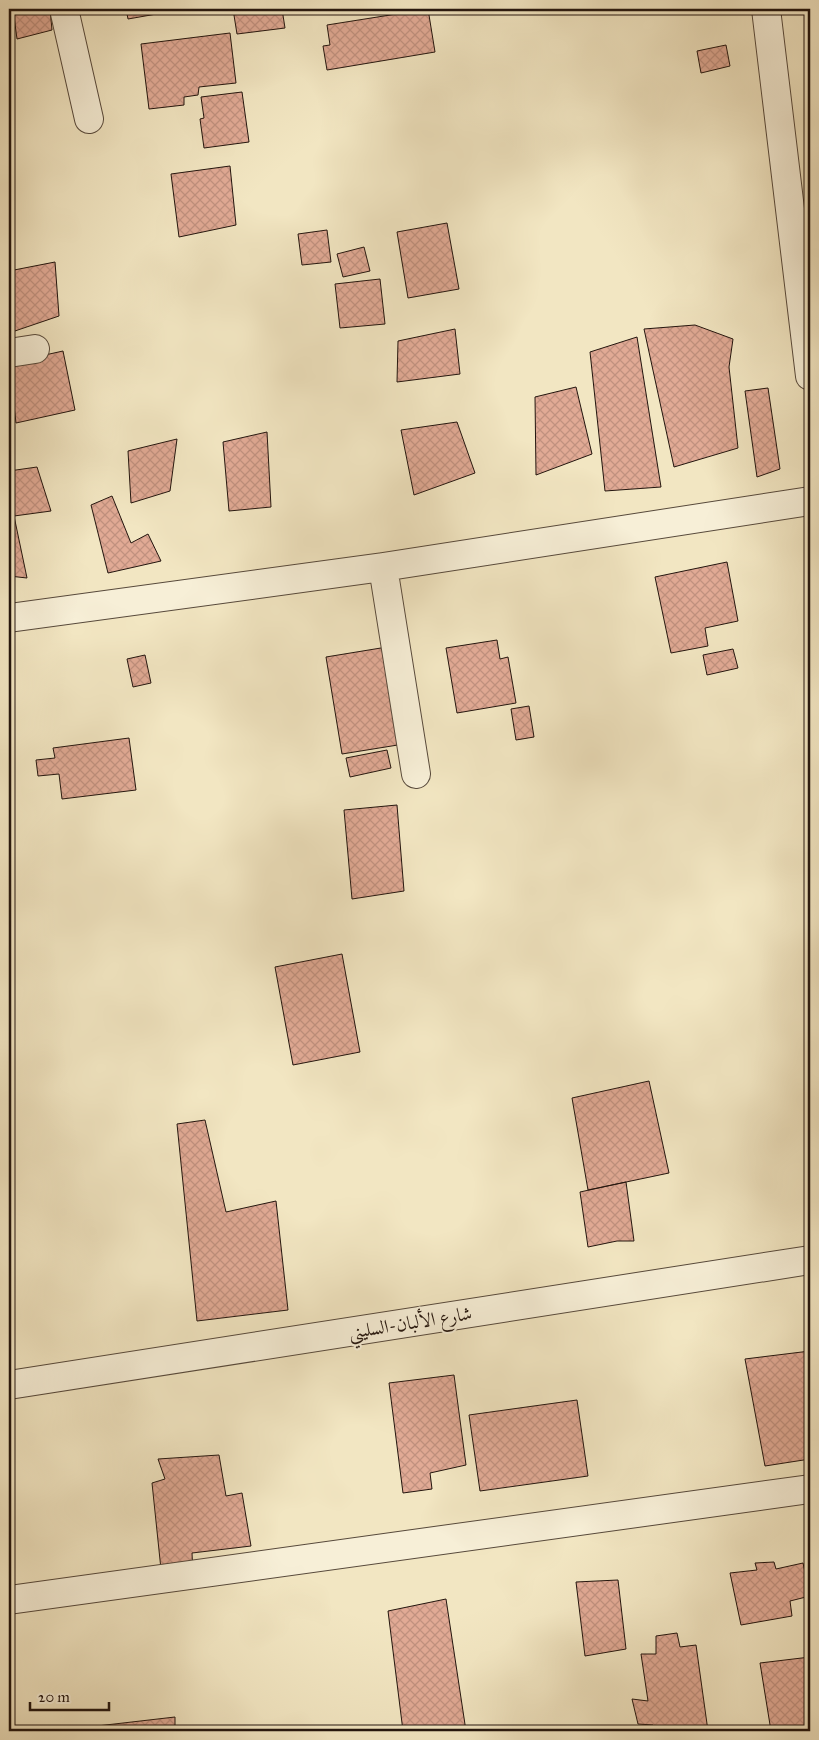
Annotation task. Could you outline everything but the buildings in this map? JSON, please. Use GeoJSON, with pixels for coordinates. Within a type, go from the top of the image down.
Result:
{"type":"FeatureCollection","features":[{"type":"Feature","properties":{"kind":"street"},"geometry":{"type":"LineString","coordinates":[[64,9],[89,119]]}},
{"type":"Feature","properties":{"kind":"street"},"geometry":{"type":"LineString","coordinates":[[766,9],[810,376]]}},
{"type":"Feature","properties":{"kind":"street"},"geometry":{"type":"LineString","coordinates":[[9,353],[35,349]]}},
{"type":"Feature","properties":{"kind":"street"},"geometry":{"type":"LineString","coordinates":[[9,618],[383,567],[810,501]]}},
{"type":"Feature","properties":{"kind":"street"},"geometry":{"type":"LineString","coordinates":[[383,567],[416,774]]}},
{"type":"Feature","properties":{"kind":"street","name":"شارع الألبان-السليني"},"geometry":{"type":"LineString","coordinates":[[9,1385],[810,1260]]}},
{"type":"Feature","properties":{"kind":"street"},"geometry":{"type":"LineString","coordinates":[[9,1600],[810,1489]]}}]}
